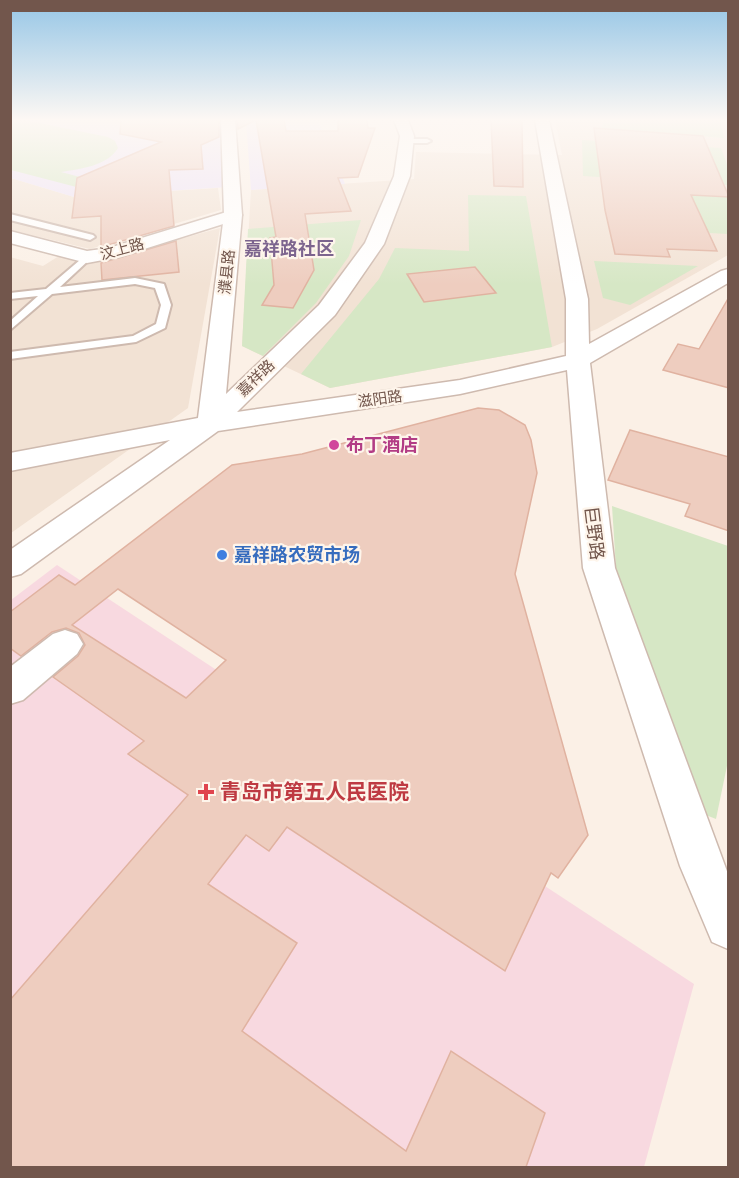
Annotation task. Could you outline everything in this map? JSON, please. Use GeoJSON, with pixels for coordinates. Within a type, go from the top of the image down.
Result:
{"type":"FeatureCollection","features":[{"type":"Feature","properties":{"kind":"street","name":"濮县路"},"geometry":{"type":"LineString","coordinates":[[210,424],[233,215],[231,175]]}},
{"type":"Feature","properties":{"kind":"street","name":"嘉祥路"},"geometry":{"type":"LineString","coordinates":[[10,566],[210,424],[327,310],[374,244],[402,175]]}},
{"type":"Feature","properties":{"kind":"street","name":"巨野路"},"geometry":{"type":"LineString","coordinates":[[553,175],[577,298],[578,360],[599,568],[702,866],[729,927]]}},
{"type":"Feature","properties":{"kind":"street","name":"汶上路"},"geometry":{"type":"LineString","coordinates":[[10,237],[87,257],[112,253],[233,215]]}},
{"type":"Feature","properties":{"kind":"street","name":"滋阳路"},"geometry":{"type":"LineString","coordinates":[[10,462],[210,424],[460,387],[578,360],[729,275]]}},
{"type":"Feature","properties":{"kind":"street"},"geometry":{"type":"LineString","coordinates":[[10,689],[65,644]]}},
{"type":"Feature","properties":{"kind":"lane"},"geometry":{"type":"LineString","coordinates":[[10,217],[90,237]]}},
{"type":"Feature","properties":{"kind":"lane"},"geometry":{"type":"LineString","coordinates":[[10,327],[87,257]]}},
{"type":"Feature","properties":{"kind":"lane"},"geometry":{"type":"LineString","coordinates":[[10,296],[135,280],[160,286],[166,305],[161,326],[136,339],[10,356]]}},
{"type":"Feature","properties":{"kind":"shaded area"},"geometry":{"type":"Polygon","coordinates":[[[11,175],[227,175],[228,187],[74,197],[11,178],[11,175]]]}},
{"type":"Feature","properties":{"kind":"shaded area"},"geometry":{"type":"Polygon","coordinates":[[[250,175],[341,175],[345,184],[251,190],[250,175]]]}},
{"type":"Feature","properties":{"kind":"shaded area"},"geometry":{"type":"Polygon","coordinates":[[[414,175],[728,175],[728,255],[597,329],[552,347],[330,388],[242,346],[251,190],[414,179],[414,175]]]}},
{"type":"Feature","properties":{"kind":"shaded area"},"geometry":{"type":"Polygon","coordinates":[[[11,178],[74,197],[218,188],[221,210],[90,249],[11,230],[11,178]]]}},
{"type":"Feature","properties":{"kind":"shaded area"},"geometry":{"type":"Polygon","coordinates":[[[220,228],[188,408],[11,533],[10,257],[43,266],[59,256],[78,262],[108,259],[220,228]]]}},
{"type":"Feature","properties":{"kind":"shaded area","name":"青岛市第五人民医院"},"geometry":{"type":"Polygon","coordinates":[[[57,565],[694,984],[644,1167],[11,1168],[11,600],[57,565]]]}},
{"type":"Feature","properties":{"kind":"green space"},"geometry":{"type":"Polygon","coordinates":[[[30,175],[72,175],[99,182],[84,189],[30,175]]]}},
{"type":"Feature","properties":{"kind":"green space"},"geometry":{"type":"Polygon","coordinates":[[[728,175],[728,185],[583,176],[728,175]]]}},
{"type":"Feature","properties":{"kind":"green space"},"geometry":{"type":"Polygon","coordinates":[[[626,191],[728,197],[728,234],[636,229],[626,191]]]}},
{"type":"Feature","properties":{"kind":"green space"},"geometry":{"type":"Polygon","coordinates":[[[468,195],[526,196],[552,347],[330,388],[301,374],[379,279],[395,248],[469,251],[468,195]]]}},
{"type":"Feature","properties":{"kind":"green space"},"geometry":{"type":"Polygon","coordinates":[[[361,220],[349,256],[316,303],[263,356],[242,346],[248,229],[361,220]]]}},
{"type":"Feature","properties":{"kind":"green space"},"geometry":{"type":"Polygon","coordinates":[[[594,261],[698,266],[630,305],[603,298],[594,261]]]}},
{"type":"Feature","properties":{"kind":"green space"},"geometry":{"type":"Polygon","coordinates":[[[612,506],[728,546],[728,761],[716,819],[693,810],[616,568],[612,506]]]}},
{"type":"Feature","properties":{"kind":"building"},"geometry":{"type":"Polygon","coordinates":[[[84,175],[169,175],[174,226],[101,247],[101,216],[72,218],[77,178],[84,175]]]}},
{"type":"Feature","properties":{"kind":"building"},"geometry":{"type":"Polygon","coordinates":[[[265,175],[359,175],[358,177],[338,178],[351,211],[305,214],[314,270],[293,308],[262,305],[274,285],[270,238],[276,237],[265,175]]]}},
{"type":"Feature","properties":{"kind":"building"},"geometry":{"type":"Polygon","coordinates":[[[493,175],[523,175],[523,187],[494,186],[493,175]]]}},
{"type":"Feature","properties":{"kind":"building"},"geometry":{"type":"Polygon","coordinates":[[[600,175],[720,175],[729,197],[691,195],[717,251],[667,249],[670,257],[615,254],[600,175]]]}},
{"type":"Feature","properties":{"kind":"building"},"geometry":{"type":"Polygon","coordinates":[[[176,241],[179,272],[102,280],[101,263],[176,241]]]}},
{"type":"Feature","properties":{"kind":"building"},"geometry":{"type":"Polygon","coordinates":[[[475,267],[496,293],[424,302],[407,274],[475,267]]]}},
{"type":"Feature","properties":{"kind":"building"},"geometry":{"type":"Polygon","coordinates":[[[729,297],[729,388],[663,370],[678,344],[699,349],[729,297]]]}},
{"type":"Feature","properties":{"kind":"building"},"geometry":{"type":"Polygon","coordinates":[[[478,408],[499,410],[525,425],[531,440],[537,473],[515,574],[588,835],[558,878],[551,873],[505,971],[287,827],[269,851],[246,835],[208,884],[297,943],[242,1031],[406,1151],[451,1051],[545,1113],[526,1167],[10,1167],[10,1000],[188,795],[128,754],[144,741],[53,677],[78,656],[85,645],[79,633],[66,628],[52,632],[21,656],[10,648],[10,612],[59,575],[75,585],[232,465],[302,454],[478,408]],[[118,589],[72,625],[186,698],[226,660],[118,589]]]}},
{"type":"Feature","properties":{"kind":"building"},"geometry":{"type":"Polygon","coordinates":[[[630,430],[729,457],[729,531],[685,516],[690,504],[608,480],[630,430]]]}},
{"type":"Feature","properties":{"kind":"place","name":"布丁酒店"},"geometry":{"type":"Point","coordinates":[334,445]}},
{"type":"Feature","properties":{"kind":"place","name":"嘉祥路农贸市场"},"geometry":{"type":"Point","coordinates":[222,555]}},
{"type":"Feature","properties":{"kind":"place","name":"青岛市第五人民医院"},"geometry":{"type":"Point","coordinates":[206,792]}},
{"type":"Feature","properties":{"kind":"district","name":"嘉祥路社区"},"geometry":{"type":"Point","coordinates":[289,249]}}]}
